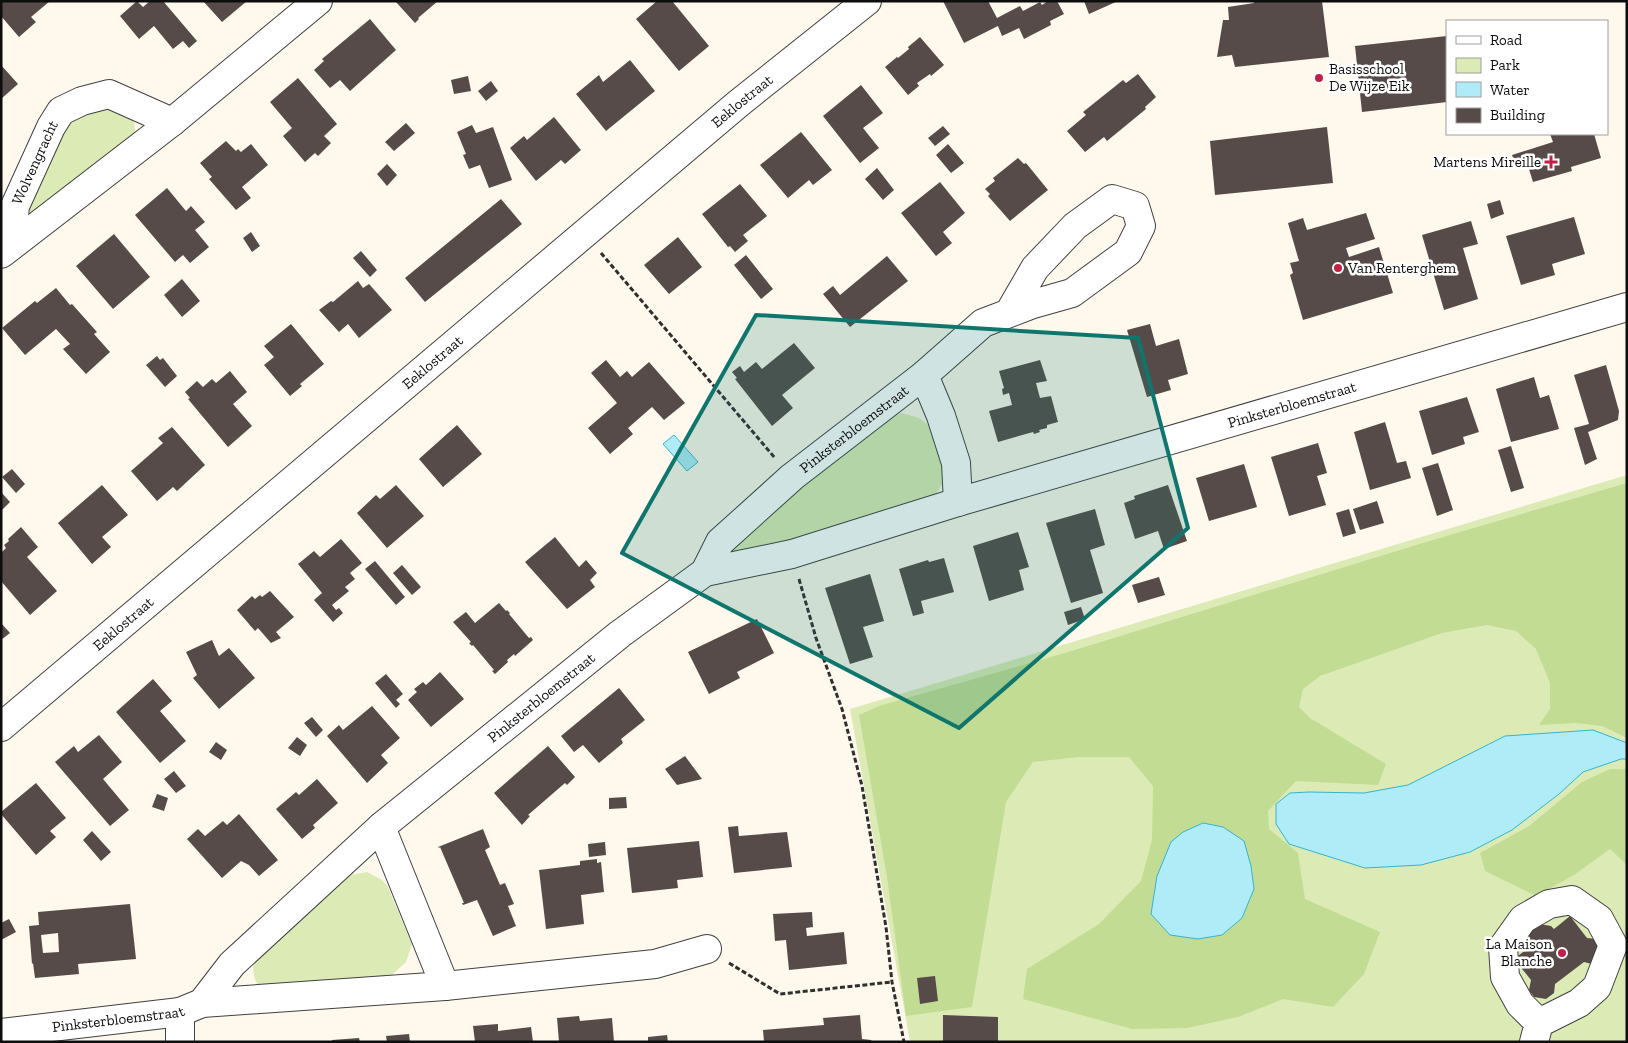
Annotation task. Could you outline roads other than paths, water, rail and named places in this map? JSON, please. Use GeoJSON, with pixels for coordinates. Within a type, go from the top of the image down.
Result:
{"type":"FeatureCollection","features":[{"type":"Feature","properties":{"kind":"street","name":"Wolvengracht"},"geometry":{"type":"LineString","coordinates":[[6,250],[172,122],[318,1]]}},
{"type":"Feature","properties":{"kind":"street","name":"Eeklostraat"},"geometry":{"type":"LineString","coordinates":[[1,727],[584,233],[740,103],[867,1]]}},
{"type":"Feature","properties":{"kind":"street","name":"Wolvengracht"},"geometry":{"type":"LineString","coordinates":[[6,250],[15,206],[51,127],[61,111],[82,101],[109,94],[172,122]]}},
{"type":"Feature","properties":{"kind":"street","name":"Pinksterbloemstraat"},"geometry":{"type":"LineString","coordinates":[[705,572],[720,542],[792,477],[924,375],[983,323],[1072,293],[1128,252],[1141,226],[1135,206],[1112,199],[1076,226],[1035,268],[1009,313]]}},
{"type":"Feature","properties":{"kind":"street","name":"Pinksterbloemstraat"},"geometry":{"type":"LineString","coordinates":[[191,1008],[232,964],[381,827],[620,634],[705,572],[792,554],[958,502],[1627,307]]}},
{"type":"Feature","properties":{"kind":"street","name":"Pinksterbloemstraat"},"geometry":{"type":"LineString","coordinates":[[924,375],[941,416],[956,463],[958,502]]}},
{"type":"Feature","properties":{"kind":"street"},"geometry":{"type":"LineString","coordinates":[[381,827],[445,986]]}},
{"type":"Feature","properties":{"kind":"street"},"geometry":{"type":"LineString","coordinates":[[1572,900],[1599,919],[1613,945],[1597,987],[1579,1003],[1537,1032],[1528,1014],[1504,977],[1502,947],[1523,920],[1549,904],[1572,900]]}},
{"type":"Feature","properties":{"kind":"street","name":"Pinksterbloemstraat"},"geometry":{"type":"LineString","coordinates":[[1,1033],[191,1008],[445,986],[655,964],[707,949]]}},
{"type":"Feature","properties":{"kind":"street"},"geometry":{"type":"LineString","coordinates":[[180,1042],[191,1008]]}},
{"type":"Feature","properties":{"kind":"water"},"geometry":{"type":"Polygon","coordinates":[[[674,435],[698,462],[687,471],[663,444],[674,435]]]}},
{"type":"Feature","properties":{"kind":"water"},"geometry":{"type":"Polygon","coordinates":[[[1593,730],[1627,743],[1627,759],[1621,759],[1583,772],[1559,794],[1512,830],[1470,852],[1421,865],[1365,868],[1289,844],[1276,824],[1276,804],[1290,793],[1364,793],[1408,785],[1505,736],[1593,730]]]}},
{"type":"Feature","properties":{"kind":"water"},"geometry":{"type":"Polygon","coordinates":[[[1203,823],[1223,827],[1244,841],[1251,866],[1254,889],[1242,918],[1222,935],[1198,939],[1170,935],[1151,914],[1157,876],[1171,842],[1183,832],[1203,823]]]}},
{"type":"Feature","properties":{"kind":"place","name":"Basisschool De Wijze Eik"},"geometry":{"type":"Point","coordinates":[1319,78]}},
{"type":"Feature","properties":{"kind":"place","name":"Martens Mireille"},"geometry":{"type":"Point","coordinates":[1551,162]}},
{"type":"Feature","properties":{"kind":"place","name":"Van Renterghem"},"geometry":{"type":"Point","coordinates":[1338,268]}},
{"type":"Feature","properties":{"kind":"place","name":"La Maison Blanche"},"geometry":{"type":"Point","coordinates":[1562,953]}}]}
